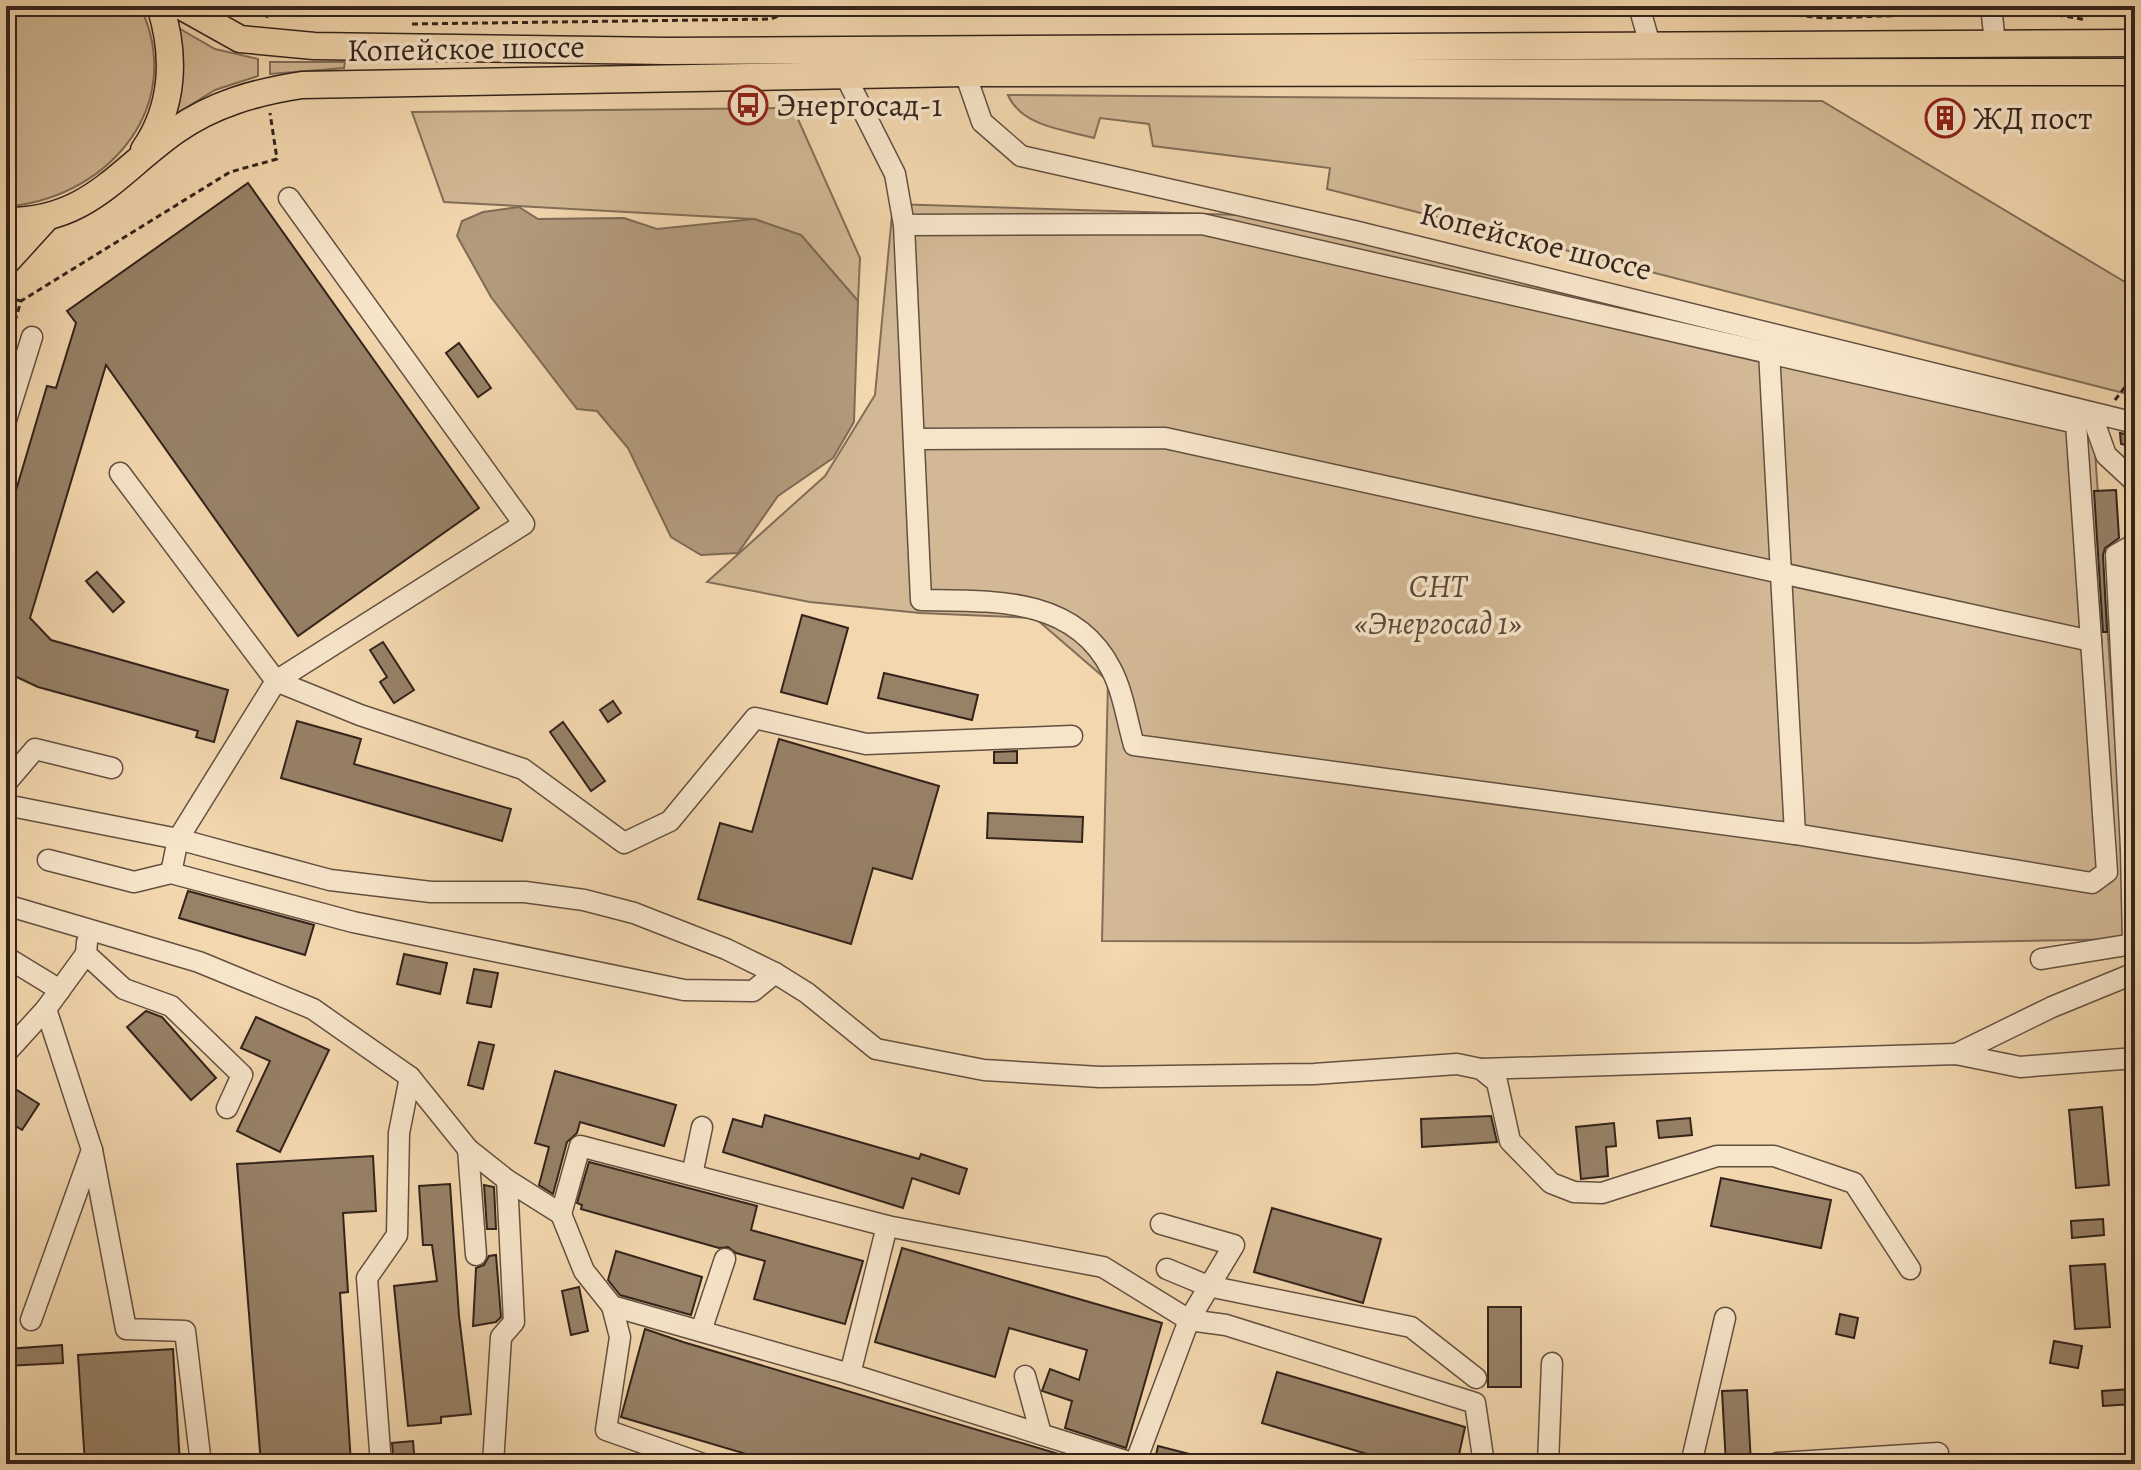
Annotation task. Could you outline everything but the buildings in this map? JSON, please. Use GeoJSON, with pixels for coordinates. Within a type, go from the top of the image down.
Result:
{"type":"FeatureCollection","features":[{"type":"Feature","properties":{"kind":"main road"},"geometry":{"type":"LineString","coordinates":[[135,163],[159,123],[170,77],[168,30],[160,6]]}},
{"type":"Feature","properties":{"kind":"main road","name":"Копейское шоссе"},"geometry":{"type":"LineString","coordinates":[[181,6],[240,39],[314,46],[680,51],[2135,43]]}},
{"type":"Feature","properties":{"kind":"main road","name":"Копейское шоссе"},"geometry":{"type":"LineString","coordinates":[[6,221],[47,217],[95,197],[176,130],[231,101],[302,85],[965,73],[2135,72]]}},
{"type":"Feature","properties":{"kind":"main road"},"geometry":{"type":"LineString","coordinates":[[6,262],[47,217]]}},
{"type":"Feature","properties":{"kind":"street"},"geometry":{"type":"LineString","coordinates":[[1639,6],[1650,45]]}},
{"type":"Feature","properties":{"kind":"street"},"geometry":{"type":"LineString","coordinates":[[1992,10],[1995,43]]}},
{"type":"Feature","properties":{"kind":"street","name":"Копейское шоссе"},"geometry":{"type":"LineString","coordinates":[[965,73],[982,122],[1021,156],[1354,231],[2135,423]]}},
{"type":"Feature","properties":{"kind":"street"},"geometry":{"type":"LineString","coordinates":[[845,75],[895,174],[904,225],[921,600],[1010,601],[1071,622],[1112,669],[1134,745],[1795,834],[2092,883],[2107,872],[2076,423],[1202,224],[904,225]]}},
{"type":"Feature","properties":{"kind":"street"},"geometry":{"type":"LineString","coordinates":[[171,873],[178,839],[276,681],[524,524],[289,198]]}},
{"type":"Feature","properties":{"kind":"street"},"geometry":{"type":"LineString","coordinates":[[6,420],[32,337]]}},
{"type":"Feature","properties":{"kind":"street"},"geometry":{"type":"LineString","coordinates":[[1769,351],[1795,834]]}},
{"type":"Feature","properties":{"kind":"street"},"geometry":{"type":"LineString","coordinates":[[2097,414],[2106,455],[2135,482],[2135,495]]}},
{"type":"Feature","properties":{"kind":"street"},"geometry":{"type":"LineString","coordinates":[[915,439],[1165,438],[1779,570],[2091,641]]}},
{"type":"Feature","properties":{"kind":"street"},"geometry":{"type":"LineString","coordinates":[[120,473],[276,681],[360,715],[523,769],[624,843],[670,821],[755,718],[866,744],[1072,736]]}},
{"type":"Feature","properties":{"kind":"street"},"geometry":{"type":"LineString","coordinates":[[2041,959],[2133,944],[2133,849],[2116,555],[2135,544]]}},
{"type":"Feature","properties":{"kind":"street"},"geometry":{"type":"LineString","coordinates":[[6,783],[35,749],[112,768]]}},
{"type":"Feature","properties":{"kind":"street"},"geometry":{"type":"LineString","coordinates":[[6,805],[178,839],[330,880],[431,892],[525,892],[584,900],[647,918],[726,949],[775,973],[807,993],[876,1049],[984,1070],[1100,1077],[1314,1074],[1457,1064],[1481,1069],[1956,1054],[2020,1067],[2135,1058]]}},
{"type":"Feature","properties":{"kind":"street"},"geometry":{"type":"LineString","coordinates":[[48,860],[134,882],[171,873],[353,922],[684,990],[753,991],[775,973]]}},
{"type":"Feature","properties":{"kind":"street"},"geometry":{"type":"LineString","coordinates":[[6,905],[199,962],[313,1009],[410,1077],[468,1149],[507,1180],[561,1214],[584,1271],[612,1306],[620,1337],[606,1430],[703,1464]]}},
{"type":"Feature","properties":{"kind":"street"},"geometry":{"type":"LineString","coordinates":[[6,1053],[46,1009],[86,954],[88,930]]}},
{"type":"Feature","properties":{"kind":"street"},"geometry":{"type":"LineString","coordinates":[[86,954],[124,989],[171,1006],[242,1075],[227,1108]]}},
{"type":"Feature","properties":{"kind":"street"},"geometry":{"type":"LineString","coordinates":[[6,957],[60,990]]}},
{"type":"Feature","properties":{"kind":"street"},"geometry":{"type":"LineString","coordinates":[[1956,1054],[2052,1007],[2135,973]]}},
{"type":"Feature","properties":{"kind":"street"},"geometry":{"type":"LineString","coordinates":[[46,1009],[92,1150],[126,1329],[185,1331],[201,1464]]}},
{"type":"Feature","properties":{"kind":"street"},"geometry":{"type":"LineString","coordinates":[[1481,1069],[1497,1082],[1510,1141],[1551,1183],[1574,1192],[1602,1193],[1717,1156],[1774,1156],[1854,1183],[1910,1269]]}},
{"type":"Feature","properties":{"kind":"street"},"geometry":{"type":"LineString","coordinates":[[381,1464],[367,1278],[397,1235],[399,1133],[410,1077]]}},
{"type":"Feature","properties":{"kind":"street"},"geometry":{"type":"LineString","coordinates":[[692,1175],[702,1127]]}},
{"type":"Feature","properties":{"kind":"street"},"geometry":{"type":"LineString","coordinates":[[561,1214],[580,1146],[887,1226],[1103,1267],[1189,1320],[1226,1325],[1475,1403],[1484,1464]]}},
{"type":"Feature","properties":{"kind":"street"},"geometry":{"type":"LineString","coordinates":[[468,1149],[476,1255]]}},
{"type":"Feature","properties":{"kind":"street"},"geometry":{"type":"LineString","coordinates":[[31,1320],[92,1150]]}},
{"type":"Feature","properties":{"kind":"street"},"geometry":{"type":"LineString","coordinates":[[493,1464],[501,1337],[514,1322],[507,1180]]}},
{"type":"Feature","properties":{"kind":"street"},"geometry":{"type":"LineString","coordinates":[[612,1306],[850,1374],[1135,1464],[1189,1320],[1234,1245],[1161,1224]]}},
{"type":"Feature","properties":{"kind":"street"},"geometry":{"type":"LineString","coordinates":[[850,1374],[887,1226]]}},
{"type":"Feature","properties":{"kind":"street"},"geometry":{"type":"LineString","coordinates":[[701,1331],[725,1259]]}},
{"type":"Feature","properties":{"kind":"street"},"geometry":{"type":"LineString","coordinates":[[1167,1269],[1208,1286],[1411,1327],[1476,1378]]}},
{"type":"Feature","properties":{"kind":"street"},"geometry":{"type":"LineString","coordinates":[[1691,1464],[1725,1318]]}},
{"type":"Feature","properties":{"kind":"street"},"geometry":{"type":"LineString","coordinates":[[1548,1464],[1552,1363]]}},
{"type":"Feature","properties":{"kind":"street"},"geometry":{"type":"LineString","coordinates":[[1025,1376],[1041,1434]]}},
{"type":"Feature","properties":{"kind":"street"},"geometry":{"type":"LineString","coordinates":[[1778,1463],[1938,1453],[1938,1464]]}},
{"type":"Feature","properties":{"kind":"path"},"geometry":{"type":"LineString","coordinates":[[254,6],[268,13],[267,26]]}},
{"type":"Feature","properties":{"kind":"path"},"geometry":{"type":"LineString","coordinates":[[409,24],[771,19],[802,6]]}},
{"type":"Feature","properties":{"kind":"path"},"geometry":{"type":"LineString","coordinates":[[1707,6],[1824,18],[2023,9],[2090,21]]}},
{"type":"Feature","properties":{"kind":"path"},"geometry":{"type":"LineString","coordinates":[[10,339],[21,301],[230,172],[277,159],[269,109]]}},
{"type":"Feature","properties":{"kind":"path"},"geometry":{"type":"LineString","coordinates":[[6,297],[21,301]]}},
{"type":"Feature","properties":{"kind":"path"},"geometry":{"type":"LineString","coordinates":[[2097,414],[2135,374]]}},
{"type":"Feature","properties":{"kind":"green space"},"geometry":{"type":"Polygon","coordinates":[[[6,6],[140,6],[152,42],[154,77],[146,109],[131,139],[108,164],[80,184],[48,198],[12,206],[6,205],[6,6]]]}},
{"type":"Feature","properties":{"kind":"green space"},"geometry":{"type":"Polygon","coordinates":[[[175,26],[215,49],[258,59],[258,76],[215,90],[173,116],[175,26]]]}},
{"type":"Feature","properties":{"kind":"green space"},"geometry":{"type":"Polygon","coordinates":[[[270,62],[345,62],[344,68],[270,74],[270,62]]]}},
{"type":"Feature","properties":{"kind":"green space"},"geometry":{"type":"Polygon","coordinates":[[[1008,95],[1822,101],[2135,288],[2135,396],[1327,189],[1330,168],[1153,146],[1149,124],[1100,118],[1094,138],[1057,129],[1023,114],[1008,95]]]}},
{"type":"Feature","properties":{"kind":"green space"},"geometry":{"type":"Polygon","coordinates":[[[793,108],[860,258],[858,301],[801,235],[754,219],[444,202],[412,112],[793,108]]]}},
{"type":"Feature","properties":{"kind":"green space","name":"СНТ «Энергосад 1»"},"geometry":{"type":"Polygon","coordinates":[[[893,204],[1272,216],[2093,423],[2129,939],[1914,943],[1102,941],[1108,681],[1035,618],[920,613],[810,602],[707,582],[825,476],[875,395],[893,204]]]}},
{"type":"Feature","properties":{"kind":"shaded area"},"geometry":{"type":"Polygon","coordinates":[[[519,207],[538,219],[624,218],[657,229],[754,219],[801,235],[858,301],[854,422],[833,458],[778,496],[738,553],[701,555],[671,537],[628,448],[597,411],[577,409],[491,297],[457,236],[462,221],[483,212],[519,207]]]}},
{"type":"Feature","properties":{"kind":"place","name":"Энергосад-1"},"geometry":{"type":"Point","coordinates":[748,105]}},
{"type":"Feature","properties":{"kind":"place","name":"ЖД пост"},"geometry":{"type":"Point","coordinates":[1945,118]}}]}
